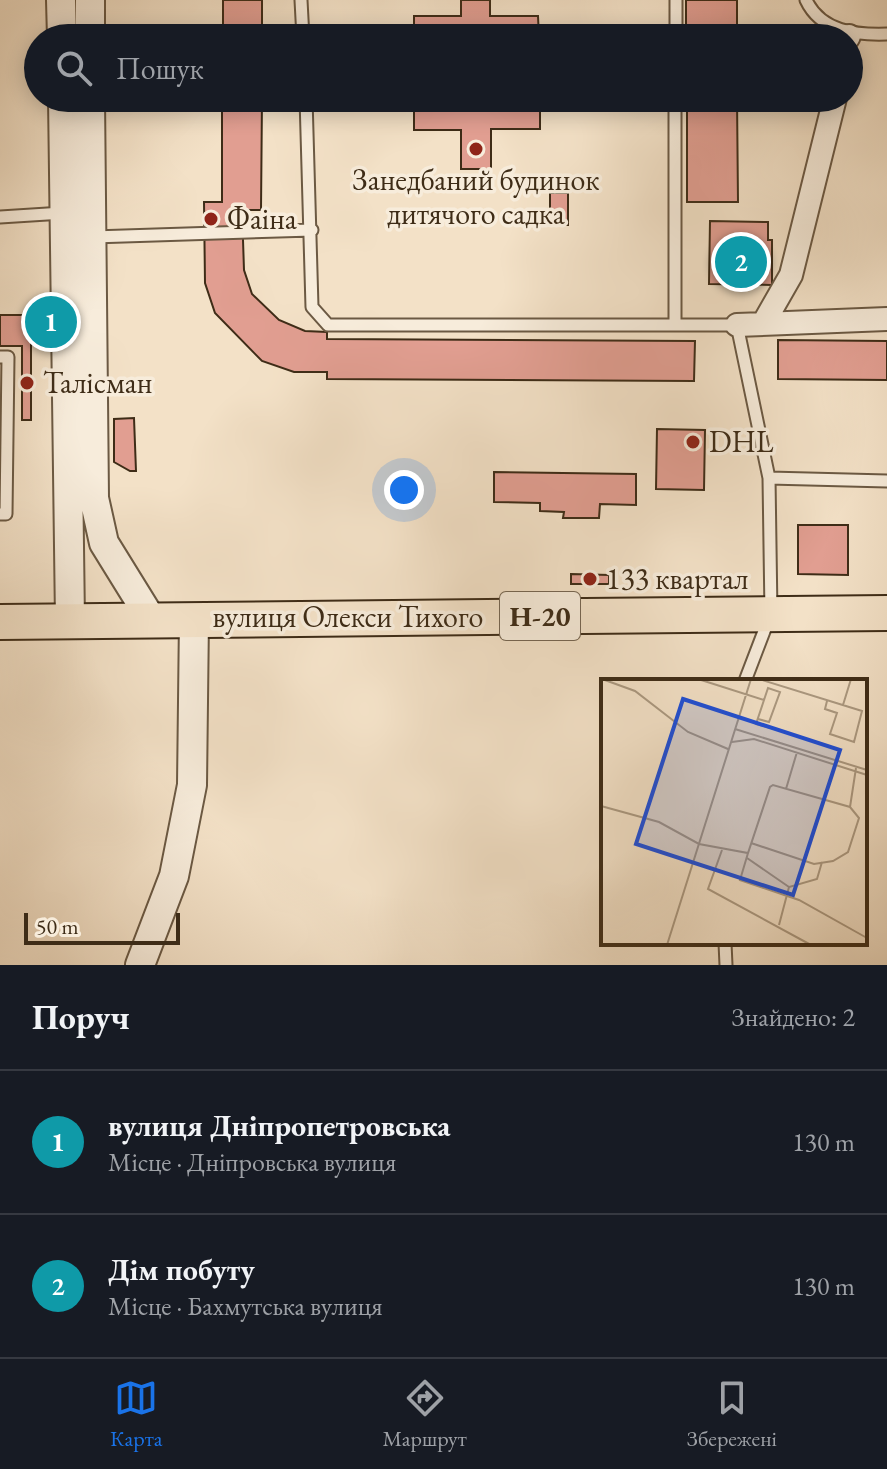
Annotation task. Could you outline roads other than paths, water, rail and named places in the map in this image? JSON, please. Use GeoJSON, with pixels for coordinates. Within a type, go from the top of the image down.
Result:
{"type":"FeatureCollection","features":[{"type":"Feature","properties":{"kind":"main road","name":"вулиця Олекси Тихого"},"geometry":{"type":"LineString","coordinates":[[0,622],[887,613]]}},
{"type":"Feature","properties":{"kind":"street"},"geometry":{"type":"LineString","coordinates":[[61,0],[62,24]]}},
{"type":"Feature","properties":{"kind":"street"},"geometry":{"type":"LineString","coordinates":[[90,0],[90,24]]}},
{"type":"Feature","properties":{"kind":"street"},"geometry":{"type":"LineString","coordinates":[[64,112],[94,498],[104,543],[151,619]]}},
{"type":"Feature","properties":{"kind":"street"},"geometry":{"type":"LineString","coordinates":[[70,621],[74,229],[88,112]]}},
{"type":"Feature","properties":{"kind":"street"},"geometry":{"type":"LineString","coordinates":[[763,324],[791,275],[832,112]]}},
{"type":"Feature","properties":{"kind":"street"},"geometry":{"type":"LineString","coordinates":[[737,325],[887,319]]}},
{"type":"Feature","properties":{"kind":"street"},"geometry":{"type":"LineString","coordinates":[[140,965],[174,876],[192,785],[194,618]]}},
{"type":"Feature","properties":{"kind":"lane"},"geometry":{"type":"LineString","coordinates":[[301,0],[302,24]]}},
{"type":"Feature","properties":{"kind":"lane"},"geometry":{"type":"LineString","coordinates":[[676,0],[676,24]]}},
{"type":"Feature","properties":{"kind":"lane"},"geometry":{"type":"LineString","coordinates":[[806,0],[811,12],[829,24]]}},
{"type":"Feature","properties":{"kind":"lane"},"geometry":{"type":"LineString","coordinates":[[863,36],[887,34]]}},
{"type":"Feature","properties":{"kind":"lane"},"geometry":{"type":"LineString","coordinates":[[307,112],[312,307],[328,325],[737,325],[769,478],[771,613],[746,679]]}},
{"type":"Feature","properties":{"kind":"lane"},"geometry":{"type":"LineString","coordinates":[[675,112],[675,325]]}},
{"type":"Feature","properties":{"kind":"lane"},"geometry":{"type":"LineString","coordinates":[[0,217],[74,229],[312,230]]}},
{"type":"Feature","properties":{"kind":"lane"},"geometry":{"type":"LineString","coordinates":[[0,357],[8,357],[6,514],[0,514]]}},
{"type":"Feature","properties":{"kind":"lane"},"geometry":{"type":"LineString","coordinates":[[769,478],[887,481]]}},
{"type":"Feature","properties":{"kind":"lane"},"geometry":{"type":"LineString","coordinates":[[725,945],[726,965]]}},
{"type":"Feature","properties":{"kind":"place","name":"Занедбаний будинок дитячого садка"},"geometry":{"type":"Point","coordinates":[476,149]}},
{"type":"Feature","properties":{"kind":"place","name":"Фаіна"},"geometry":{"type":"Point","coordinates":[211,219]}},
{"type":"Feature","properties":{"kind":"place","name":"Дім побуту"},"geometry":{"type":"Point","coordinates":[741,262]}},
{"type":"Feature","properties":{"kind":"place","name":"вулиця Дніпропетровська"},"geometry":{"type":"Point","coordinates":[51,322]}},
{"type":"Feature","properties":{"kind":"place","name":"Талісман"},"geometry":{"type":"Point","coordinates":[27,383]}},
{"type":"Feature","properties":{"kind":"place","name":"DHL"},"geometry":{"type":"Point","coordinates":[693,442]}},
{"type":"Feature","properties":{"kind":"place","name":"133 квартал"},"geometry":{"type":"Point","coordinates":[590,579]}}]}
